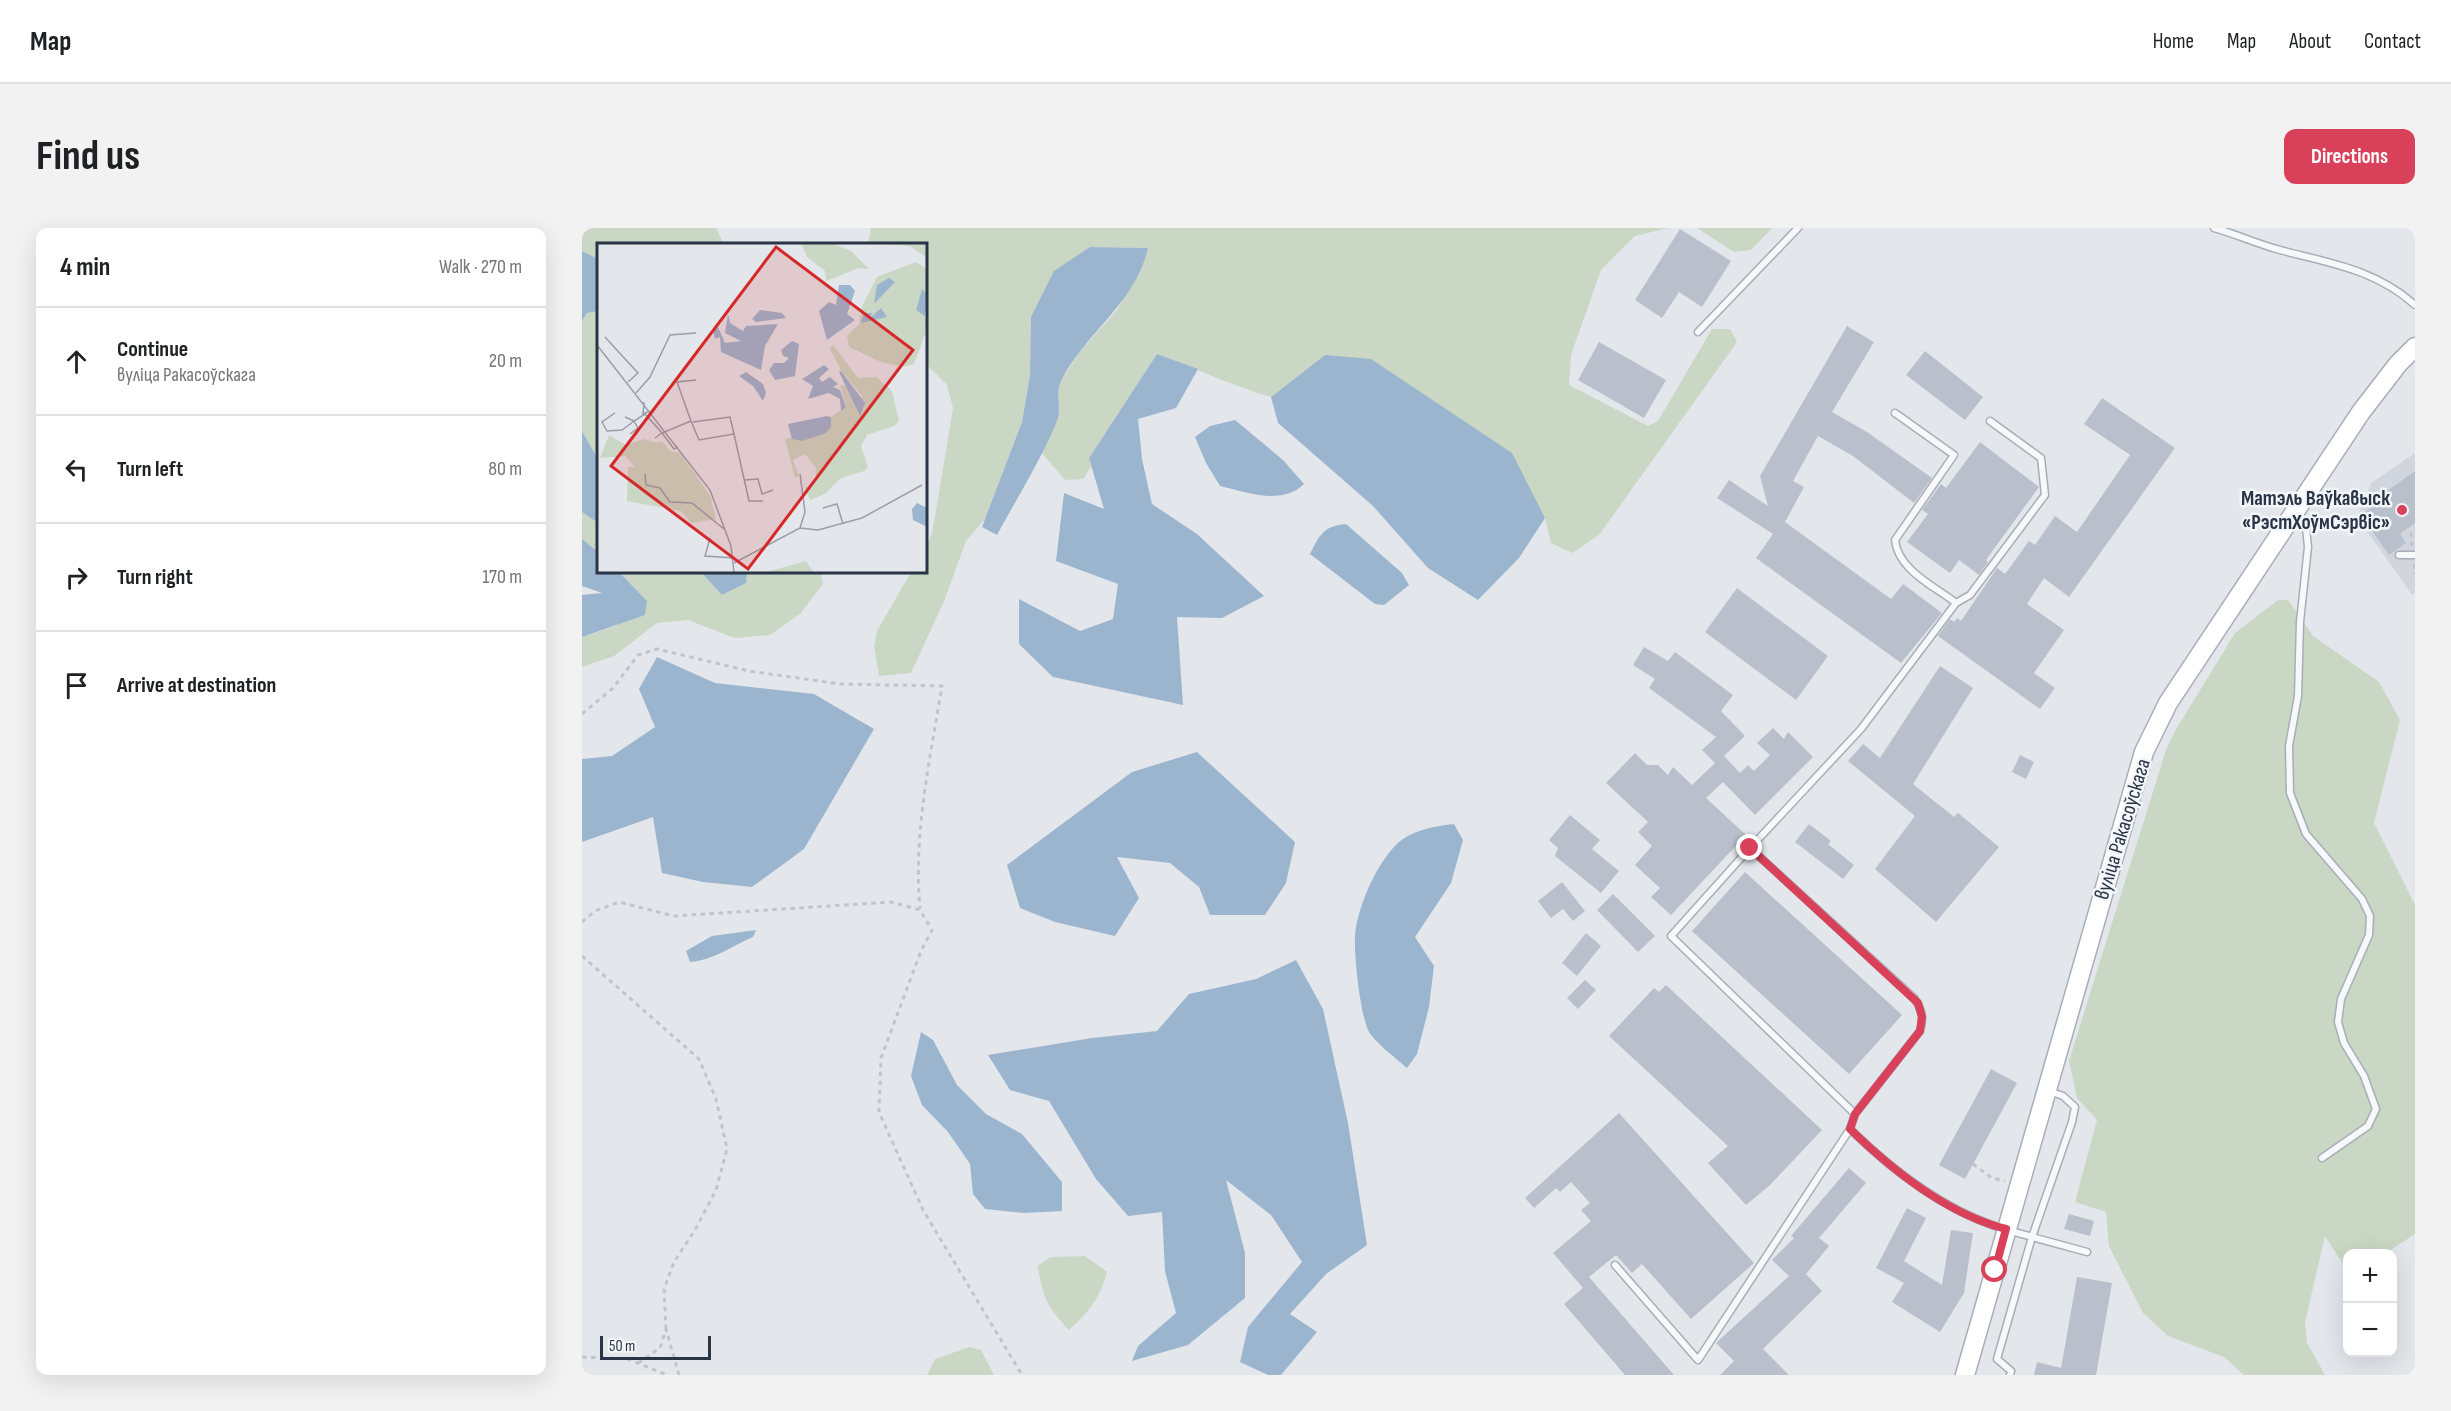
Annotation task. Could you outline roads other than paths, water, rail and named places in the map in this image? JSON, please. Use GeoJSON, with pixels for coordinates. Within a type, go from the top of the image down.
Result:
{"type":"FeatureCollection","features":[{"type":"Feature","properties":{"kind":"street","name":"вуліца Ракасоўскага"},"geometry":{"type":"LineString","coordinates":[[1965,1375],[2144,752],[2168,703],[2361,412],[2398,363],[2415,347]]}},
{"type":"Feature","properties":{"kind":"lane"},"geometry":{"type":"LineString","coordinates":[[1698,332],[1798,228]]}},
{"type":"Feature","properties":{"kind":"lane"},"geometry":{"type":"LineString","coordinates":[[2214,228],[2278,249],[2345,265],[2380,279],[2415,305]]}},
{"type":"Feature","properties":{"kind":"lane"},"geometry":{"type":"LineString","coordinates":[[1895,413],[1954,455],[1895,540],[1896,551],[1904,564],[1956,603]]}},
{"type":"Feature","properties":{"kind":"lane"},"geometry":{"type":"LineString","coordinates":[[1855,1114],[1671,936],[1861,729],[1956,603],[1970,595],[2045,495],[2041,458],[1990,422]]}},
{"type":"Feature","properties":{"kind":"lane"},"geometry":{"type":"LineString","coordinates":[[2292,516],[2306,528],[2308,547],[2300,622],[2298,696],[2289,746],[2290,793],[2306,834],[2362,899],[2370,916],[2369,934],[2341,999],[2338,1022],[2344,1043],[2364,1076],[2376,1109],[2368,1126],[2322,1158]]}},
{"type":"Feature","properties":{"kind":"lane"},"geometry":{"type":"LineString","coordinates":[[2399,555],[2415,555]]}},
{"type":"Feature","properties":{"kind":"lane"},"geometry":{"type":"LineString","coordinates":[[1614,1265],[1698,1360],[1850,1129],[1855,1114],[1920,1031],[1922,1017],[1914,998],[1750,848]]}},
{"type":"Feature","properties":{"kind":"lane"},"geometry":{"type":"LineString","coordinates":[[2010,1375],[2011,1371],[1997,1359],[2032,1236],[2072,1122],[2074,1107],[2063,1096],[2046,1090]]}},
{"type":"Feature","properties":{"kind":"lane"},"geometry":{"type":"LineString","coordinates":[[1850,1129],[1880,1158],[1914,1183],[1960,1209],[1992,1225],[2087,1252]]}},
{"type":"Feature","properties":{"kind":"water"},"geometry":{"type":"Polygon","coordinates":[[[1090,247],[1148,248],[1142,268],[1132,286],[1083,347],[1061,381],[1059,411],[1051,436],[997,535],[982,527],[1022,422],[1030,375],[1031,317],[1054,271],[1090,247]]]}},
{"type":"Feature","properties":{"kind":"water"},"geometry":{"type":"Polygon","coordinates":[[[582,251],[597,258],[597,311],[587,313],[582,321],[582,251]]]}},
{"type":"Feature","properties":{"kind":"water"},"geometry":{"type":"Polygon","coordinates":[[[1157,354],[1198,369],[1176,408],[1138,419],[1142,459],[1152,504],[1197,534],[1264,596],[1222,618],[1177,617],[1183,705],[1053,677],[1019,644],[1019,599],[1080,631],[1113,619],[1118,584],[1056,561],[1064,493],[1104,509],[1089,458],[1157,354]]]}},
{"type":"Feature","properties":{"kind":"water"},"geometry":{"type":"Polygon","coordinates":[[[1325,355],[1371,359],[1512,453],[1545,518],[1519,558],[1478,600],[1428,568],[1373,506],[1278,423],[1271,397],[1325,355]]]}},
{"type":"Feature","properties":{"kind":"water"},"geometry":{"type":"Polygon","coordinates":[[[1235,420],[1283,460],[1304,484],[1295,491],[1275,496],[1252,494],[1220,486],[1206,463],[1195,437],[1210,426],[1235,420]]]}},
{"type":"Feature","properties":{"kind":"water"},"geometry":{"type":"Polygon","coordinates":[[[582,431],[597,457],[597,522],[582,512],[582,431]]]}},
{"type":"Feature","properties":{"kind":"water"},"geometry":{"type":"Polygon","coordinates":[[[1346,524],[1402,573],[1409,585],[1384,605],[1375,604],[1310,554],[1324,532],[1332,527],[1346,524]]]}},
{"type":"Feature","properties":{"kind":"water"},"geometry":{"type":"Polygon","coordinates":[[[582,539],[597,551],[597,573],[620,573],[647,601],[645,615],[582,637],[582,595],[602,593],[582,586],[582,539]]]}},
{"type":"Feature","properties":{"kind":"water"},"geometry":{"type":"Polygon","coordinates":[[[702,573],[747,573],[746,583],[722,595],[702,573]]]}},
{"type":"Feature","properties":{"kind":"water"},"geometry":{"type":"Polygon","coordinates":[[[657,657],[715,683],[814,694],[874,729],[804,849],[752,887],[703,882],[662,873],[653,817],[582,842],[582,759],[612,756],[655,727],[639,689],[657,657]]]}},
{"type":"Feature","properties":{"kind":"water"},"geometry":{"type":"Polygon","coordinates":[[[1197,752],[1295,842],[1286,883],[1265,915],[1210,915],[1199,887],[1170,863],[1117,857],[1139,898],[1115,936],[1055,922],[1020,908],[1007,865],[1132,772],[1197,752]]]}},
{"type":"Feature","properties":{"kind":"water"},"geometry":{"type":"Polygon","coordinates":[[[1454,824],[1463,840],[1451,883],[1415,937],[1434,966],[1429,1007],[1417,1054],[1407,1068],[1380,1045],[1368,1030],[1362,1010],[1357,970],[1355,936],[1357,924],[1371,883],[1394,847],[1403,839],[1421,830],[1454,824]]]}},
{"type":"Feature","properties":{"kind":"water"},"geometry":{"type":"Polygon","coordinates":[[[756,930],[753,937],[722,953],[690,962],[686,951],[712,936],[756,930]]]}},
{"type":"Feature","properties":{"kind":"water"},"geometry":{"type":"Polygon","coordinates":[[[1296,960],[1323,1009],[1348,1123],[1367,1245],[1326,1274],[1290,1314],[1317,1332],[1281,1375],[1268,1375],[1240,1362],[1248,1327],[1302,1262],[1271,1215],[1226,1180],[1245,1253],[1245,1298],[1188,1345],[1132,1361],[1138,1346],[1176,1313],[1165,1271],[1162,1212],[1128,1216],[1096,1179],[1049,1101],[1010,1090],[988,1055],[1092,1038],[1157,1031],[1189,994],[1256,979],[1296,960]]]}},
{"type":"Feature","properties":{"kind":"water"},"geometry":{"type":"Polygon","coordinates":[[[921,1032],[933,1040],[957,1085],[986,1114],[1022,1134],[1062,1182],[1062,1211],[1024,1213],[985,1209],[973,1194],[970,1164],[948,1132],[922,1105],[911,1076],[921,1032]]]}},
{"type":"Feature","properties":{"kind":"place","name":"Матэль Ваўкавыск «РэстХоўмСэрвіс»"},"geometry":{"type":"Point","coordinates":[2402,510]}}]}
